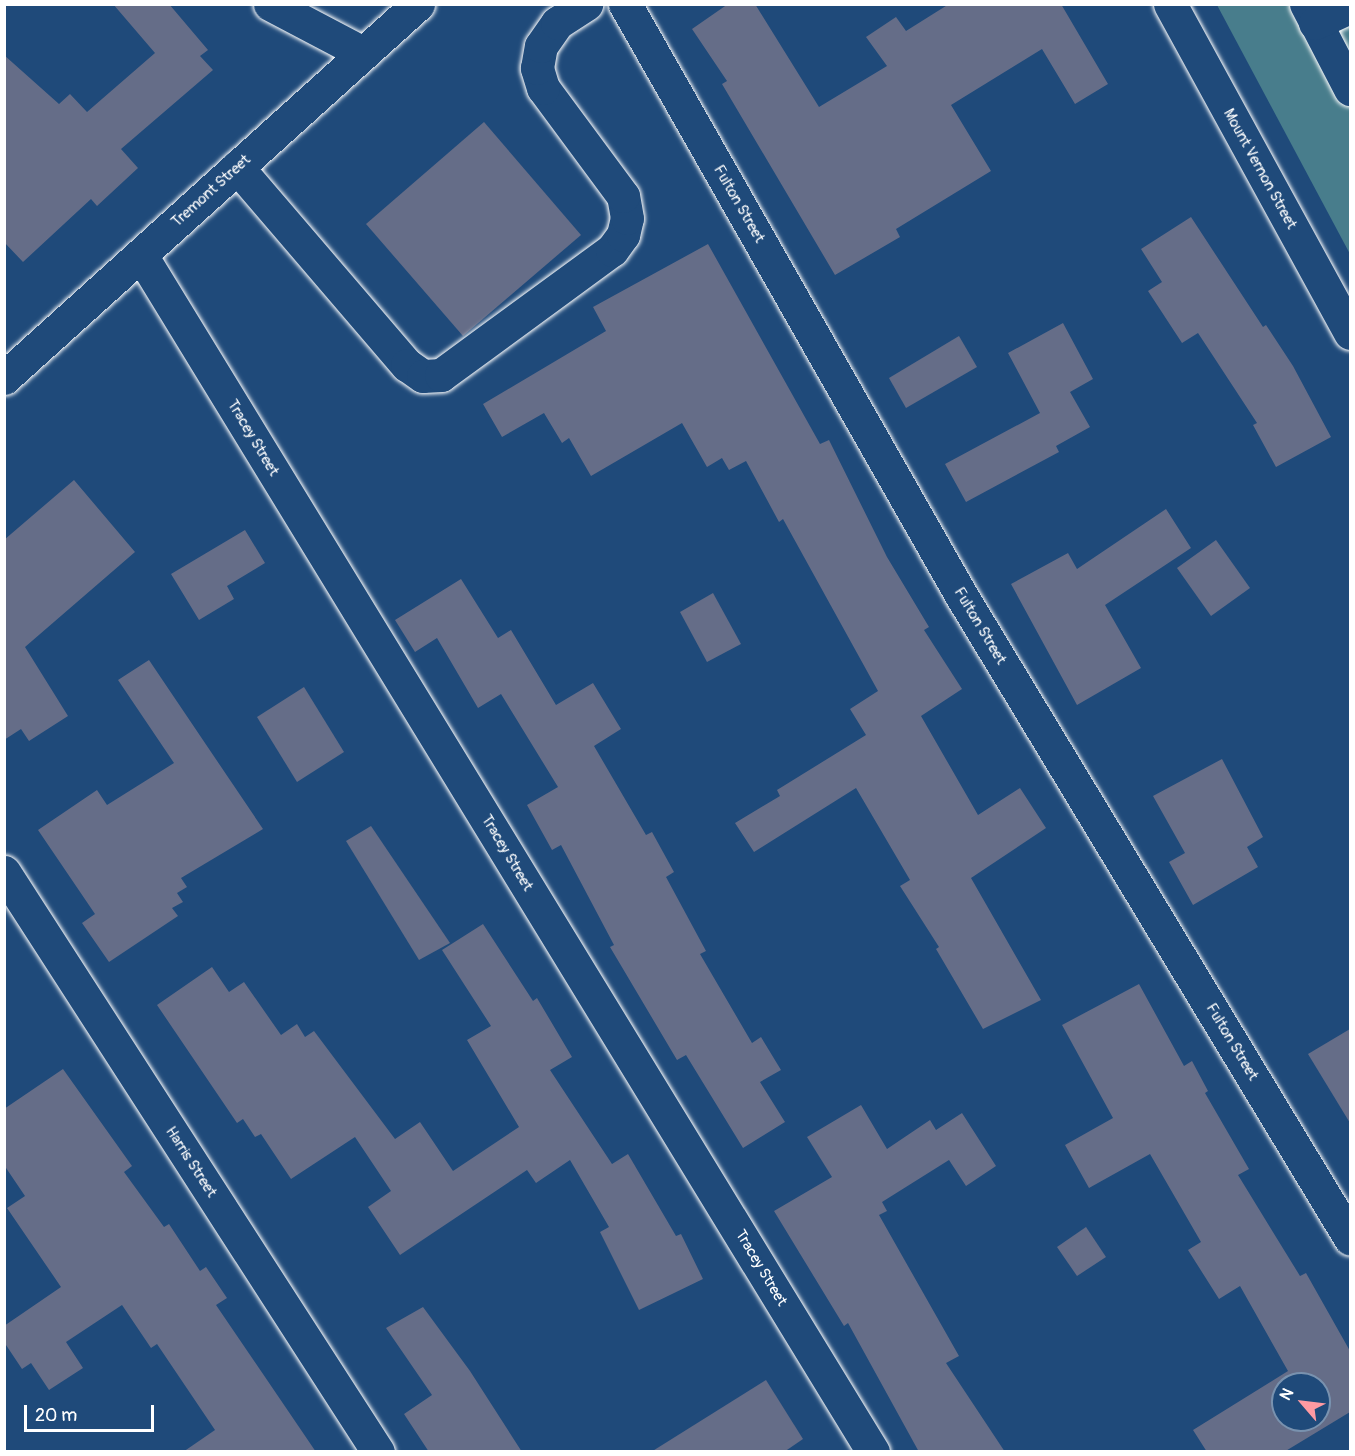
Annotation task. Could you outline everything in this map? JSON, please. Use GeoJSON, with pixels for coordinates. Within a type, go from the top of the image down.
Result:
{"type":"FeatureCollection","features":[{"type":"Feature","properties":{"kind":"street"},"geometry":{"type":"LineString","coordinates":[[270,4],[363,53]]}},
{"type":"Feature","properties":{"kind":"street","name":"Tremont Street"},"geometry":{"type":"LineString","coordinates":[[4,378],[418,4]]}},
{"type":"Feature","properties":{"kind":"street"},"geometry":{"type":"LineString","coordinates":[[237,168],[407,365],[423,376],[441,375],[612,250],[623,235],[627,218],[623,196],[543,88],[537,68],[541,46],[557,23],[586,4]]}},
{"type":"Feature","properties":{"kind":"street","name":"Fulton Street"},"geometry":{"type":"LineString","coordinates":[[625,4],[961,595],[1350,1238]]}},
{"type":"Feature","properties":{"kind":"street","name":"Mount Vernon Street"},"geometry":{"type":"LineString","coordinates":[[1170,4],[1350,333]]}},
{"type":"Feature","properties":{"kind":"street"},"geometry":{"type":"LineString","coordinates":[[1350,7],[1310,14],[1350,89]]}},
{"type":"Feature","properties":{"kind":"street","name":"Tracey Street"},"geometry":{"type":"LineString","coordinates":[[141,255],[873,1452]]}},
{"type":"Feature","properties":{"kind":"street","name":"Harris Street"},"geometry":{"type":"LineString","coordinates":[[4,872],[378,1452]]}},
{"type":"Feature","properties":{"kind":"shaded area"},"geometry":{"type":"Polygon","coordinates":[[[1217,5],[1350,5],[1350,254],[1217,5]]]}},
{"type":"Feature","properties":{"kind":"building"},"geometry":{"type":"Polygon","coordinates":[[[113,4],[169,4],[208,50],[200,56],[213,70],[121,149],[138,168],[97,206],[91,199],[23,262],[4,242],[4,55],[59,104],[70,94],[87,112],[155,53],[113,4]]]}},
{"type":"Feature","properties":{"kind":"building"},"geometry":{"type":"Polygon","coordinates":[[[728,4],[755,4],[819,107],[887,66],[866,37],[896,17],[906,31],[949,4],[1061,4],[1108,84],[1075,104],[1042,49],[951,105],[991,171],[896,229],[900,237],[835,275],[722,84],[727,81],[692,29],[728,4]]]}},
{"type":"Feature","properties":{"kind":"building"},"geometry":{"type":"Polygon","coordinates":[[[484,122],[581,235],[463,336],[366,224],[484,122]]]}},
{"type":"Feature","properties":{"kind":"building"},"geometry":{"type":"Polygon","coordinates":[[[1191,217],[1263,327],[1266,325],[1293,366],[1331,437],[1276,467],[1253,425],[1257,423],[1198,333],[1182,343],[1148,291],[1162,282],[1141,249],[1191,217]]]}},
{"type":"Feature","properties":{"kind":"building"},"geometry":{"type":"Polygon","coordinates":[[[708,244],[820,444],[829,440],[887,557],[929,627],[924,630],[962,689],[921,716],[978,815],[1020,788],[1046,828],[971,878],[1041,1000],[983,1029],[936,949],[939,947],[900,886],[910,880],[856,788],[754,852],[735,823],[780,796],[777,790],[866,735],[850,709],[878,691],[783,519],[779,522],[746,461],[729,470],[722,458],[707,467],[682,423],[591,476],[569,438],[562,443],[544,413],[502,437],[483,404],[606,331],[593,307],[708,244]]]}},
{"type":"Feature","properties":{"kind":"building"},"geometry":{"type":"Polygon","coordinates":[[[1063,323],[1093,379],[1070,392],[1090,427],[1056,446],[1059,452],[966,502],[945,464],[1040,413],[1008,353],[1063,323]]]}},
{"type":"Feature","properties":{"kind":"building"},"geometry":{"type":"Polygon","coordinates":[[[959,336],[977,367],[906,408],[889,378],[959,336]]]}},
{"type":"Feature","properties":{"kind":"building"},"geometry":{"type":"Polygon","coordinates":[[[74,480],[135,552],[25,647],[68,716],[29,741],[21,729],[4,740],[4,540],[74,480]]]}},
{"type":"Feature","properties":{"kind":"building"},"geometry":{"type":"Polygon","coordinates":[[[1166,509],[1191,548],[1105,605],[1141,668],[1077,705],[1011,584],[1068,553],[1077,569],[1166,509]]]}},
{"type":"Feature","properties":{"kind":"building"},"geometry":{"type":"Polygon","coordinates":[[[245,530],[265,563],[227,586],[234,599],[199,620],[171,574],[245,530]]]}},
{"type":"Feature","properties":{"kind":"building"},"geometry":{"type":"Polygon","coordinates":[[[1216,540],[1250,588],[1211,616],[1177,568],[1216,540]]]}},
{"type":"Feature","properties":{"kind":"building"},"geometry":{"type":"Polygon","coordinates":[[[461,579],[498,638],[511,630],[556,705],[593,683],[621,729],[594,746],[646,835],[652,832],[674,872],[666,877],[706,951],[700,954],[752,1043],[761,1037],[781,1070],[760,1082],[785,1122],[743,1148],[686,1055],[677,1060],[610,947],[614,945],[561,845],[552,850],[527,805],[558,787],[501,694],[478,708],[437,638],[415,652],[395,620],[461,579]]]}},
{"type":"Feature","properties":{"kind":"building"},"geometry":{"type":"Polygon","coordinates":[[[713,593],[741,644],[707,662],[680,612],[713,593]]]}},
{"type":"Feature","properties":{"kind":"building"},"geometry":{"type":"Polygon","coordinates":[[[149,660],[263,829],[181,878],[187,887],[177,893],[183,902],[172,908],[178,916],[109,962],[82,923],[95,914],[38,830],[97,790],[107,805],[174,763],[118,680],[149,660]]]}},
{"type":"Feature","properties":{"kind":"building"},"geometry":{"type":"Polygon","coordinates":[[[304,687],[344,752],[297,782],[257,717],[304,687]]]}},
{"type":"Feature","properties":{"kind":"building"},"geometry":{"type":"Polygon","coordinates":[[[1222,759],[1263,837],[1247,847],[1258,867],[1193,905],[1169,862],[1185,853],[1153,796],[1222,759]]]}},
{"type":"Feature","properties":{"kind":"building"},"geometry":{"type":"Polygon","coordinates":[[[371,826],[450,943],[419,960],[346,841],[371,826]]]}},
{"type":"Feature","properties":{"kind":"building"},"geometry":{"type":"Polygon","coordinates":[[[483,924],[533,1001],[537,998],[572,1057],[550,1070],[612,1164],[628,1154],[676,1236],[681,1234],[703,1279],[639,1310],[600,1232],[609,1227],[570,1160],[536,1183],[527,1170],[400,1255],[368,1207],[391,1191],[355,1137],[291,1179],[261,1134],[255,1137],[243,1119],[237,1123],[157,1005],[212,967],[229,992],[244,982],[281,1035],[297,1024],[305,1037],[314,1031],[395,1139],[420,1122],[453,1171],[519,1127],[467,1040],[491,1026],[442,950],[483,924]]]}},
{"type":"Feature","properties":{"kind":"building"},"geometry":{"type":"Polygon","coordinates":[[[1139,984],[1184,1066],[1192,1061],[1208,1091],[1205,1093],[1249,1169],[1238,1175],[1300,1276],[1306,1273],[1350,1351],[1350,1412],[1331,1424],[1331,1372],[1286,1372],[1288,1371],[1240,1286],[1219,1299],[1188,1250],[1201,1242],[1150,1154],[1089,1188],[1065,1145],[1113,1118],[1062,1025],[1139,984]]]}},
{"type":"Feature","properties":{"kind":"building"},"geometry":{"type":"Polygon","coordinates":[[[1350,1029],[1350,1123],[1308,1054],[1350,1029]]]}},
{"type":"Feature","properties":{"kind":"building"},"geometry":{"type":"Polygon","coordinates":[[[63,1069],[132,1166],[124,1172],[164,1227],[169,1224],[200,1271],[206,1267],[227,1298],[216,1305],[316,1452],[183,1452],[215,1430],[157,1344],[151,1348],[122,1305],[66,1342],[83,1368],[49,1390],[31,1363],[22,1369],[4,1342],[4,1326],[61,1287],[7,1208],[25,1196],[4,1165],[4,1109],[63,1069]]]}},
{"type":"Feature","properties":{"kind":"building"},"geometry":{"type":"Polygon","coordinates":[[[861,1105],[887,1149],[930,1120],[936,1130],[962,1113],[996,1166],[966,1186],[949,1160],[882,1202],[887,1211],[879,1215],[959,1356],[946,1363],[1005,1452],[919,1452],[848,1323],[844,1326],[774,1211],[832,1177],[807,1137],[861,1105]]]}},
{"type":"Feature","properties":{"kind":"building"},"geometry":{"type":"Polygon","coordinates":[[[1086,1227],[1106,1257],[1077,1276],[1057,1247],[1086,1227]]]}},
{"type":"Feature","properties":{"kind":"building"},"geometry":{"type":"Polygon","coordinates":[[[423,1307],[470,1371],[522,1452],[429,1452],[404,1414],[432,1395],[386,1328],[423,1307]]]}},
{"type":"Feature","properties":{"kind":"building"},"geometry":{"type":"Polygon","coordinates":[[[766,1380],[803,1439],[784,1452],[651,1452],[766,1380]]]}},
{"type":"Feature","properties":{"kind":"building"},"geometry":{"type":"Polygon","coordinates":[[[1271,1382],[1271,1432],[1317,1432],[1284,1452],[1207,1452],[1193,1430],[1271,1382]]]}}]}
